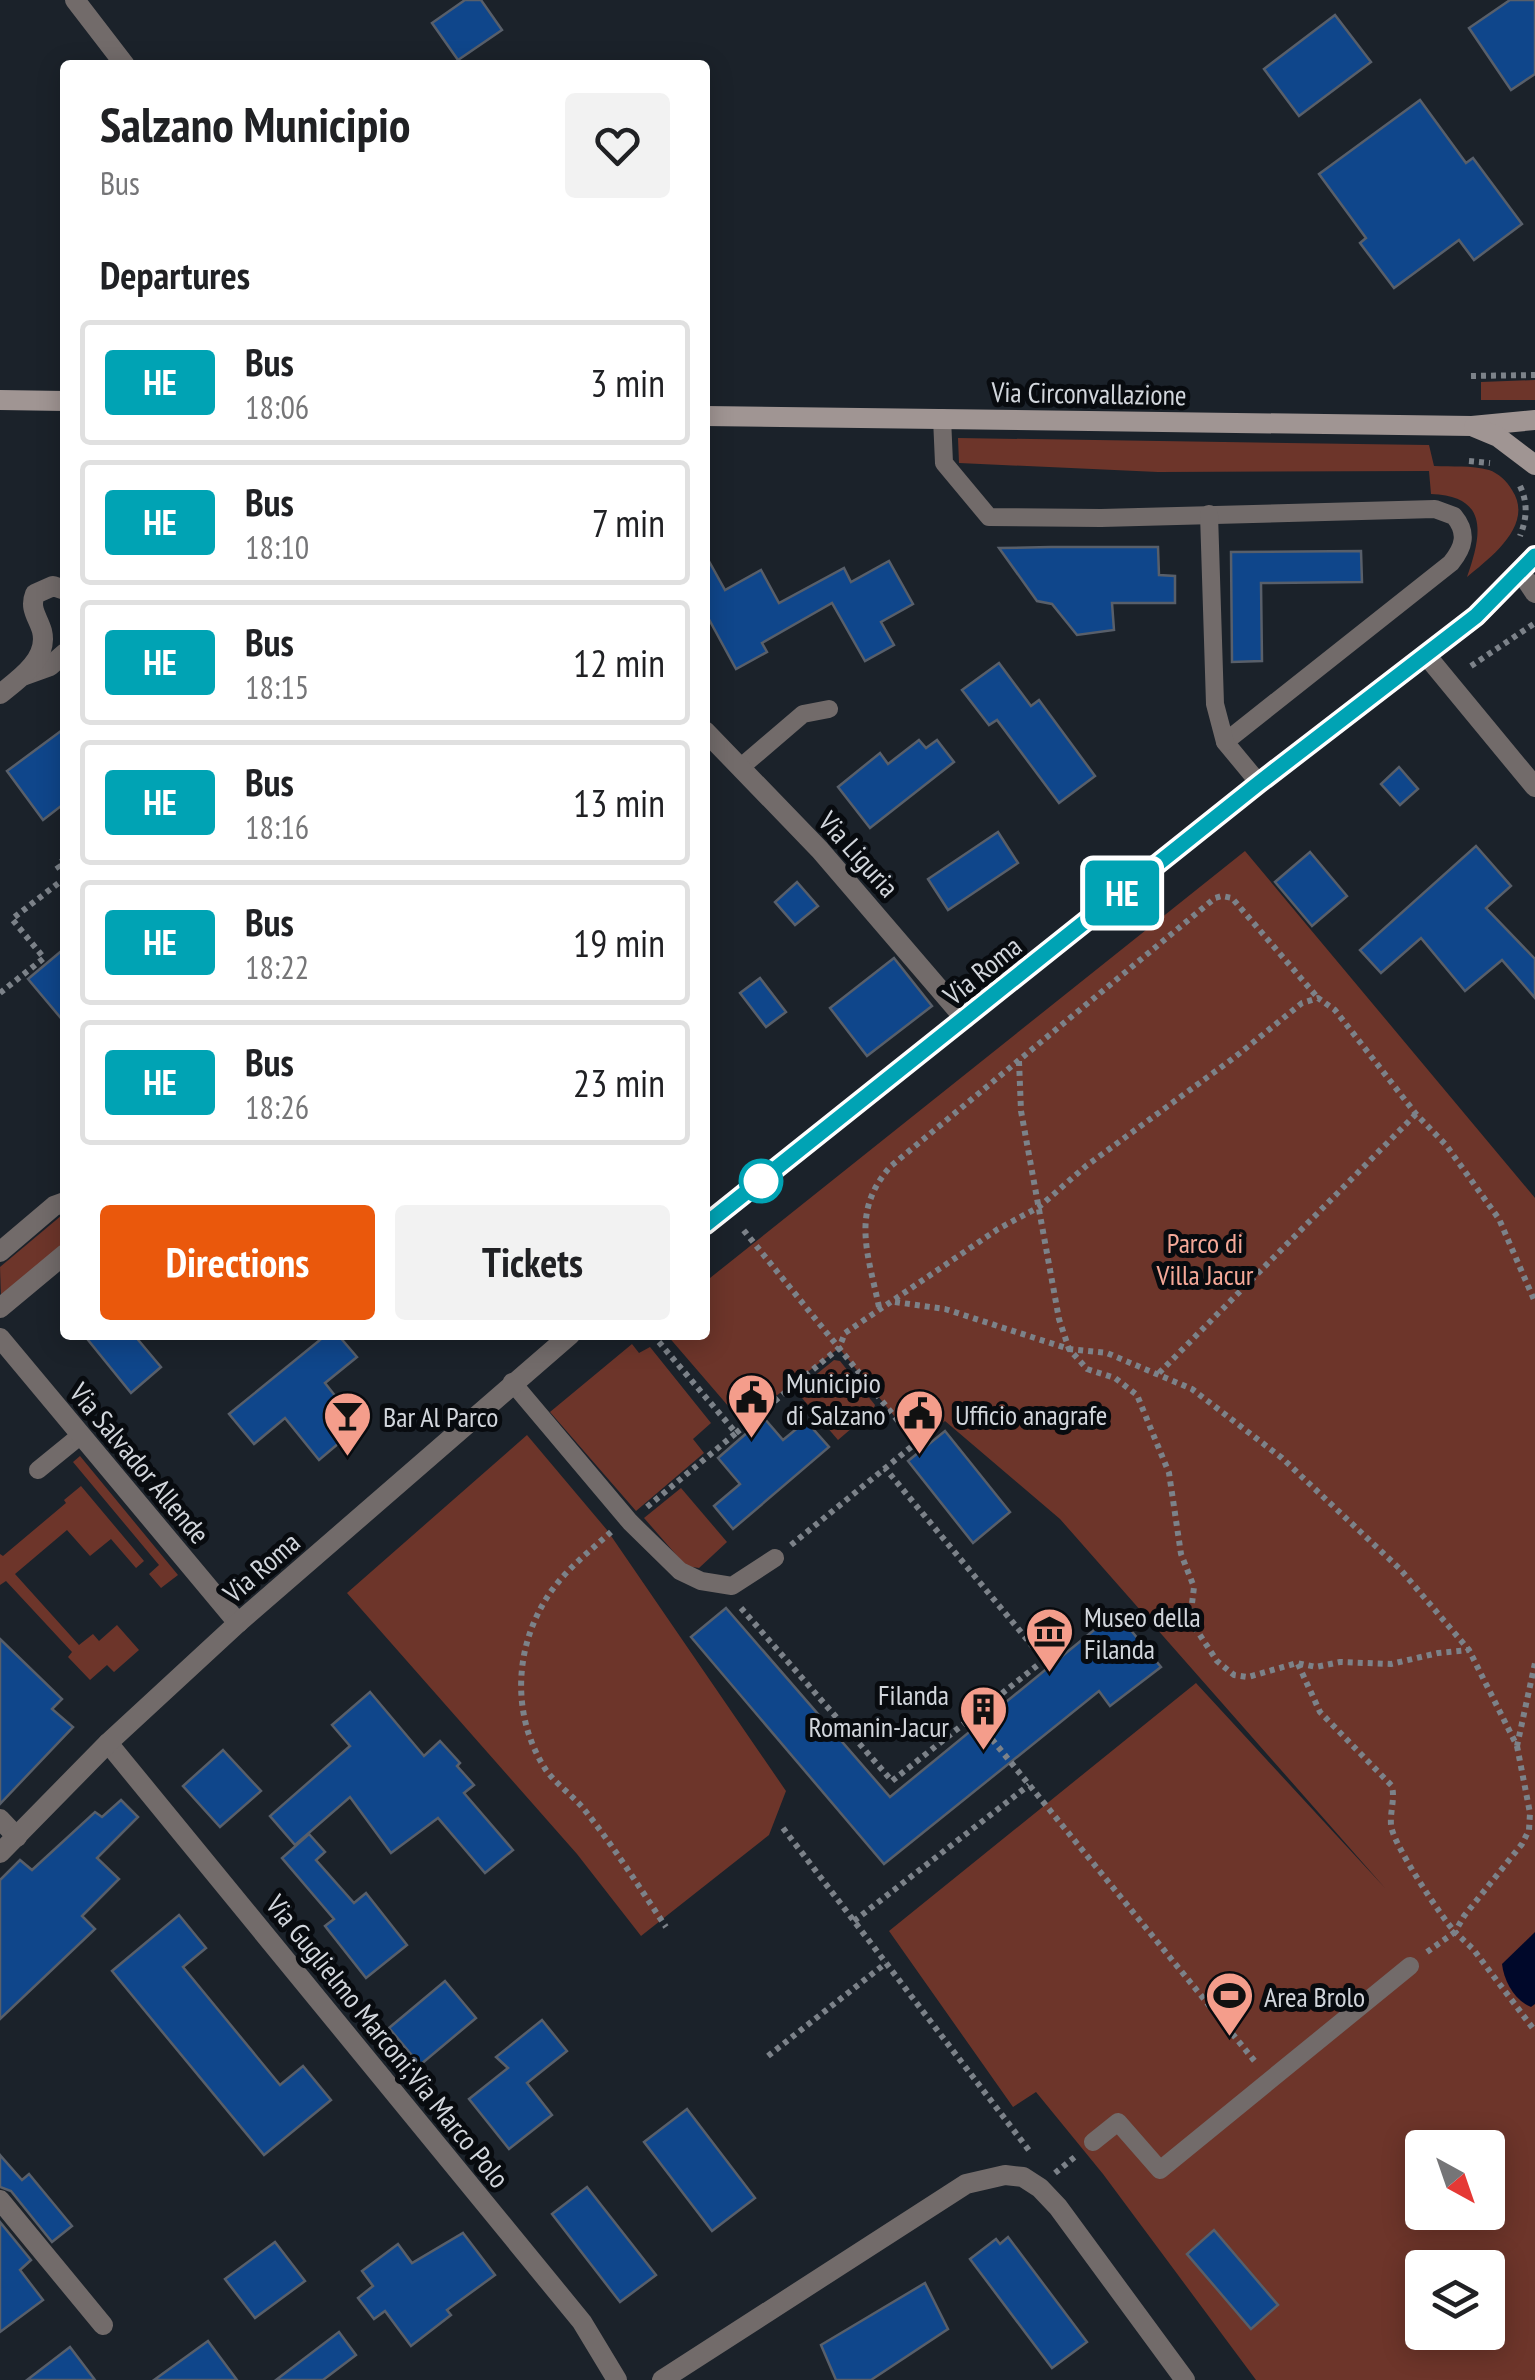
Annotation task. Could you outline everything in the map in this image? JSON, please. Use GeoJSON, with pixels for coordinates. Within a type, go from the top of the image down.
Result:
{"type":"FeatureCollection","features":[{"type":"Feature","properties":{"kind":"main road"},"geometry":{"type":"LineString","coordinates":[[0,400],[60,401]]}},
{"type":"Feature","properties":{"kind":"main road","name":"Via Circonvallazione"},"geometry":{"type":"LineString","coordinates":[[710,416],[1472,426],[1535,420]]}},
{"type":"Feature","properties":{"kind":"main road","name":"Via Circonvallazione"},"geometry":{"type":"LineString","coordinates":[[1472,426],[1498,437],[1535,465]]}},
{"type":"Feature","properties":{"kind":"street"},"geometry":{"type":"LineString","coordinates":[[75,0],[121,60]]}},
{"type":"Feature","properties":{"kind":"street","name":"Via Roma"},"geometry":{"type":"LineString","coordinates":[[710,1221],[1259,783],[1484,610],[1535,556]]}},
{"type":"Feature","properties":{"kind":"street","name":"Via Roma"},"geometry":{"type":"LineString","coordinates":[[1484,610],[1532,583]]}},
{"type":"Feature","properties":{"kind":"street"},"geometry":{"type":"LineString","coordinates":[[0,694],[25,674],[43,642],[33,612],[35,594],[53,586],[60,588]]}},
{"type":"Feature","properties":{"kind":"street"},"geometry":{"type":"LineString","coordinates":[[1426,656],[1535,787]]}},
{"type":"Feature","properties":{"kind":"street"},"geometry":{"type":"LineString","coordinates":[[25,674],[50,666],[60,657]]}},
{"type":"Feature","properties":{"kind":"street","name":"Via Liguria"},"geometry":{"type":"LineString","coordinates":[[710,737],[820,850],[966,1019]]}},
{"type":"Feature","properties":{"kind":"street"},"geometry":{"type":"LineString","coordinates":[[0,1252],[60,1204]]}},
{"type":"Feature","properties":{"kind":"street"},"geometry":{"type":"LineString","coordinates":[[0,1308],[60,1258]]}},
{"type":"Feature","properties":{"kind":"street","name":"Via Salvador Allende"},"geometry":{"type":"LineString","coordinates":[[0,1338],[238,1623]]}},
{"type":"Feature","properties":{"kind":"street","name":"Via Roma"},"geometry":{"type":"LineString","coordinates":[[0,1853],[108,1743],[238,1623],[564,1340]]}},
{"type":"Feature","properties":{"kind":"street","name":"Via Guglielmo Marconi;Via Marco Polo"},"geometry":{"type":"LineString","coordinates":[[108,1743],[582,2322],[616,2380]]}},
{"type":"Feature","properties":{"kind":"street"},"geometry":{"type":"LineString","coordinates":[[0,1819],[17,1837]]}},
{"type":"Feature","properties":{"kind":"street"},"geometry":{"type":"LineString","coordinates":[[662,2380],[966,2184],[1005,2175],[1045,2183],[1058,2207],[1185,2380]]}},
{"type":"Feature","properties":{"kind":"street"},"geometry":{"type":"LineString","coordinates":[[0,2200],[103,2325]]}},
{"type":"Feature","properties":{"kind":"lane"},"geometry":{"type":"LineString","coordinates":[[942,418],[944,464],[989,516],[1435,509],[1454,516],[1464,534],[1451,563],[1225,742]]}},
{"type":"Feature","properties":{"kind":"lane"},"geometry":{"type":"LineString","coordinates":[[1208,514],[1215,704],[1225,742],[1259,783]]}},
{"type":"Feature","properties":{"kind":"lane"},"geometry":{"type":"LineString","coordinates":[[740,767],[803,714],[830,709]]}},
{"type":"Feature","properties":{"kind":"lane"},"geometry":{"type":"LineString","coordinates":[[512,1382],[628,1520],[680,1571],[701,1581],[732,1586],[775,1558]]}},
{"type":"Feature","properties":{"kind":"lane"},"geometry":{"type":"LineString","coordinates":[[38,1470],[81,1435]]}},
{"type":"Feature","properties":{"kind":"lane"},"geometry":{"type":"LineString","coordinates":[[1093,2142],[1118,2122],[1160,2170],[1410,1966]]}},
{"type":"Feature","properties":{"kind":"path"},"geometry":{"type":"LineString","coordinates":[[1472,376],[1535,375]]}},
{"type":"Feature","properties":{"kind":"path"},"geometry":{"type":"LineString","coordinates":[[1469,461],[1492,464]]}},
{"type":"Feature","properties":{"kind":"path"},"geometry":{"type":"LineString","coordinates":[[1511,548],[1526,521],[1525,497],[1518,483]]}},
{"type":"Feature","properties":{"kind":"path"},"geometry":{"type":"LineString","coordinates":[[1471,666],[1535,623]]}},
{"type":"Feature","properties":{"kind":"path"},"geometry":{"type":"LineString","coordinates":[[0,993],[44,958],[12,918],[60,882]]}},
{"type":"Feature","properties":{"kind":"path"},"geometry":{"type":"LineString","coordinates":[[879,1307],[865,1240],[866,1212],[874,1184],[890,1166],[1222,896],[1232,898],[1318,998],[1334,1010],[1416,1114],[1446,1145],[1498,1219],[1535,1302]]}},
{"type":"Feature","properties":{"kind":"path"},"geometry":{"type":"LineString","coordinates":[[666,1927],[582,1807],[547,1772],[530,1739],[521,1700],[521,1664],[532,1624],[552,1589],[628,1520],[839,1348],[845,1333],[998,1229],[1039,1207],[1086,1166],[1302,1003],[1318,998]]}},
{"type":"Feature","properties":{"kind":"path"},"geometry":{"type":"LineString","coordinates":[[1019,1061],[1021,1110],[1059,1319],[1069,1349],[1086,1369],[1115,1378],[1137,1396],[1168,1472],[1180,1554],[1194,1587],[1190,1620],[1218,1661],[1234,1675],[1248,1677],[1297,1663],[1316,1667],[1340,1662],[1391,1664],[1469,1650]]}},
{"type":"Feature","properties":{"kind":"path"},"geometry":{"type":"LineString","coordinates":[[1159,1373],[1416,1114]]}},
{"type":"Feature","properties":{"kind":"path"},"geometry":{"type":"LineString","coordinates":[[738,1222],[916,1443],[775,1558]]}},
{"type":"Feature","properties":{"kind":"path"},"geometry":{"type":"LineString","coordinates":[[894,1302],[945,1309],[1069,1349],[1106,1354],[1192,1389],[1310,1482],[1400,1569],[1469,1650],[1517,1746],[1530,1813],[1529,1830],[1455,1932],[1410,1966]]}},
{"type":"Feature","properties":{"kind":"path"},"geometry":{"type":"LineString","coordinates":[[657,1340],[736,1432]]}},
{"type":"Feature","properties":{"kind":"path"},"geometry":{"type":"LineString","coordinates":[[732,1586],[730,1595],[892,1781],[1044,1660],[886,1468]]}},
{"type":"Feature","properties":{"kind":"path"},"geometry":{"type":"LineString","coordinates":[[1297,1663],[1320,1712],[1392,1786],[1395,1799],[1391,1824],[1400,1850],[1455,1932],[1535,2031]]}},
{"type":"Feature","properties":{"kind":"path"},"geometry":{"type":"LineString","coordinates":[[1517,1746],[1535,1664]]}},
{"type":"Feature","properties":{"kind":"path"},"geometry":{"type":"LineString","coordinates":[[973,1716],[1270,2080]]}},
{"type":"Feature","properties":{"kind":"path"},"geometry":{"type":"LineString","coordinates":[[857,1918],[1029,1784]]}},
{"type":"Feature","properties":{"kind":"path"},"geometry":{"type":"LineString","coordinates":[[782,1828],[857,1918],[1045,2183],[1093,2142]]}},
{"type":"Feature","properties":{"kind":"path"},"geometry":{"type":"LineString","coordinates":[[768,2056],[886,1964]]}},
{"type":"Feature","properties":{"kind":"green space"},"geometry":{"type":"Polygon","coordinates":[[[1535,380],[1535,400],[1481,400],[1481,382],[1535,380]]]}},
{"type":"Feature","properties":{"kind":"green space"},"geometry":{"type":"Polygon","coordinates":[[[958,438],[1429,445],[1434,466],[1475,467],[1499,475],[1512,490],[1518,516],[1507,540],[1467,577],[1476,546],[1476,520],[1463,502],[1431,494],[1429,471],[1158,472],[959,463],[958,438]]]}},
{"type":"Feature","properties":{"kind":"green space","name":"Parco di Villa Jacur"},"geometry":{"type":"Polygon","coordinates":[[[1245,851],[1535,1198],[1535,2380],[1256,2380],[1103,2174],[1036,2092],[1013,2107],[889,1931],[1196,1683],[1385,1888],[1060,1519],[945,1421],[916,1443],[839,1348],[759,1409],[746,1394],[729,1407],[671,1340],[710,1340],[710,1278],[1245,851]]]}},
{"type":"Feature","properties":{"kind":"green space"},"geometry":{"type":"Polygon","coordinates":[[[60,1217],[60,1246],[1,1296],[0,1267],[60,1217]]]}},
{"type":"Feature","properties":{"kind":"green space"},"geometry":{"type":"Polygon","coordinates":[[[632,1344],[639,1353],[650,1347],[711,1423],[693,1439],[704,1453],[636,1511],[550,1412],[632,1344]]]}},
{"type":"Feature","properties":{"kind":"green space"},"geometry":{"type":"Polygon","coordinates":[[[834,1360],[840,1361],[875,1405],[838,1440],[796,1391],[834,1360]]]}},
{"type":"Feature","properties":{"kind":"green space"},"geometry":{"type":"Polygon","coordinates":[[[527,1435],[607,1530],[786,1791],[769,1835],[641,1936],[577,1854],[347,1593],[527,1435]]]}},
{"type":"Feature","properties":{"kind":"green space"},"geometry":{"type":"Polygon","coordinates":[[[80,1456],[178,1575],[161,1588],[149,1574],[159,1565],[73,1462],[80,1456]]]}},
{"type":"Feature","properties":{"kind":"green space"},"geometry":{"type":"Polygon","coordinates":[[[81,1486],[144,1561],[136,1568],[111,1539],[90,1556],[67,1530],[15,1574],[79,1645],[93,1634],[99,1641],[117,1625],[139,1650],[114,1672],[107,1665],[90,1680],[68,1657],[72,1652],[6,1581],[0,1585],[0,1554],[3,1556],[81,1486]]]}},
{"type":"Feature","properties":{"kind":"green space"},"geometry":{"type":"Polygon","coordinates":[[[681,1488],[727,1542],[699,1568],[686,1566],[644,1518],[681,1488]]]}},
{"type":"Feature","properties":{"kind":"water"},"geometry":{"type":"Polygon","coordinates":[[[1535,1932],[1535,2004],[1531,2007],[1511,1989],[1502,1964],[1535,1932]]]}},
{"type":"Feature","properties":{"kind":"building"},"geometry":{"type":"Polygon","coordinates":[[[465,0],[481,0],[502,30],[458,60],[432,23],[465,0]]]}},
{"type":"Feature","properties":{"kind":"building"},"geometry":{"type":"Polygon","coordinates":[[[1510,0],[1535,0],[1535,74],[1511,90],[1469,28],[1510,0]]]}},
{"type":"Feature","properties":{"kind":"building"},"geometry":{"type":"Polygon","coordinates":[[[1335,15],[1371,62],[1299,116],[1264,69],[1335,15]]]}},
{"type":"Feature","properties":{"kind":"building"},"geometry":{"type":"Polygon","coordinates":[[[1420,100],[1466,163],[1473,158],[1522,224],[1474,260],[1459,240],[1394,288],[1360,243],[1366,238],[1319,174],[1420,100]]]}},
{"type":"Feature","properties":{"kind":"building"},"geometry":{"type":"Polygon","coordinates":[[[1158,547],[1159,575],[1175,576],[1175,603],[1112,603],[1114,630],[1077,635],[1052,604],[1037,601],[999,548],[1158,547]]]}},
{"type":"Feature","properties":{"kind":"building"},"geometry":{"type":"Polygon","coordinates":[[[1361,551],[1362,582],[1261,583],[1262,661],[1232,662],[1231,552],[1361,551]]]}},
{"type":"Feature","properties":{"kind":"building"},"geometry":{"type":"Polygon","coordinates":[[[889,561],[913,604],[881,622],[894,645],[865,661],[832,603],[762,643],[767,652],[736,669],[710,621],[710,563],[725,590],[761,570],[779,603],[844,568],[851,582],[889,561]]]}},
{"type":"Feature","properties":{"kind":"building"},"geometry":{"type":"Polygon","coordinates":[[[999,663],[1031,706],[1039,700],[1095,776],[1059,803],[997,720],[989,725],[962,690],[999,663]]]}},
{"type":"Feature","properties":{"kind":"building"},"geometry":{"type":"Polygon","coordinates":[[[60,732],[60,807],[43,820],[7,771],[60,732]]]}},
{"type":"Feature","properties":{"kind":"building"},"geometry":{"type":"Polygon","coordinates":[[[919,740],[926,748],[937,740],[954,762],[870,828],[838,787],[880,753],[888,764],[919,740]]]}},
{"type":"Feature","properties":{"kind":"building"},"geometry":{"type":"Polygon","coordinates":[[[1399,767],[1418,789],[1400,805],[1381,784],[1399,767]]]}},
{"type":"Feature","properties":{"kind":"building"},"geometry":{"type":"Polygon","coordinates":[[[998,832],[1018,863],[948,910],[928,879],[998,832]]]}},
{"type":"Feature","properties":{"kind":"building"},"geometry":{"type":"Polygon","coordinates":[[[1476,846],[1511,886],[1486,908],[1535,959],[1535,998],[1502,960],[1465,991],[1421,938],[1381,973],[1360,950],[1476,846]]]}},
{"type":"Feature","properties":{"kind":"building"},"geometry":{"type":"Polygon","coordinates":[[[1310,852],[1347,896],[1312,926],[1275,882],[1310,852]]]}},
{"type":"Feature","properties":{"kind":"building"},"geometry":{"type":"Polygon","coordinates":[[[797,882],[818,906],[795,925],[775,902],[797,882]]]}},
{"type":"Feature","properties":{"kind":"building"},"geometry":{"type":"Polygon","coordinates":[[[60,952],[60,1017],[28,979],[60,952]]]}},
{"type":"Feature","properties":{"kind":"building"},"geometry":{"type":"Polygon","coordinates":[[[894,958],[932,1006],[867,1056],[830,1008],[894,958]]]}},
{"type":"Feature","properties":{"kind":"building"},"geometry":{"type":"Polygon","coordinates":[[[760,978],[786,1012],[766,1027],[740,993],[760,978]]]}},
{"type":"Feature","properties":{"kind":"building"},"geometry":{"type":"Polygon","coordinates":[[[88,1340],[138,1340],[161,1367],[131,1393],[88,1340]]]}},
{"type":"Feature","properties":{"kind":"building"},"geometry":{"type":"Polygon","coordinates":[[[320,1340],[342,1340],[357,1357],[325,1383],[359,1426],[319,1460],[285,1418],[254,1444],[229,1414],[320,1340]]]}},
{"type":"Feature","properties":{"kind":"building"},"geometry":{"type":"Polygon","coordinates":[[[764,1418],[783,1440],[806,1421],[829,1447],[733,1529],[714,1506],[740,1484],[718,1458],[764,1418]]]}},
{"type":"Feature","properties":{"kind":"building"},"geometry":{"type":"Polygon","coordinates":[[[945,1431],[1010,1512],[973,1543],[908,1461],[945,1431]]]}},
{"type":"Feature","properties":{"kind":"building","name":"Filanda Romanin-Jacur"},"geometry":{"type":"Polygon","coordinates":[[[726,1608],[890,1797],[1116,1612],[1161,1667],[1110,1706],[1099,1691],[884,1864],[691,1637],[726,1608]]]}},
{"type":"Feature","properties":{"kind":"building"},"geometry":{"type":"Polygon","coordinates":[[[0,1639],[62,1699],[52,1709],[73,1727],[0,1804],[0,1639]]]}},
{"type":"Feature","properties":{"kind":"building"},"geometry":{"type":"Polygon","coordinates":[[[370,1692],[424,1756],[440,1741],[474,1785],[464,1793],[513,1850],[485,1873],[438,1818],[391,1853],[350,1797],[295,1845],[270,1816],[350,1746],[332,1725],[370,1692]]]}},
{"type":"Feature","properties":{"kind":"building"},"geometry":{"type":"Polygon","coordinates":[[[223,1750],[261,1791],[220,1827],[183,1786],[223,1750]]]}},
{"type":"Feature","properties":{"kind":"building"},"geometry":{"type":"Polygon","coordinates":[[[121,1800],[138,1817],[97,1858],[119,1879],[82,1916],[95,1929],[0,2019],[0,1880],[20,1860],[32,1870],[95,1812],[102,1817],[121,1800]]]}},
{"type":"Feature","properties":{"kind":"building"},"geometry":{"type":"Polygon","coordinates":[[[309,1834],[325,1852],[316,1860],[354,1903],[366,1893],[407,1945],[366,1978],[325,1926],[334,1919],[282,1858],[309,1834]]]}},
{"type":"Feature","properties":{"kind":"building"},"geometry":{"type":"Polygon","coordinates":[[[179,1915],[206,1948],[183,1967],[280,2085],[303,2066],[331,2100],[264,2155],[112,1971],[179,1915]]]}},
{"type":"Feature","properties":{"kind":"building"},"geometry":{"type":"Polygon","coordinates":[[[445,1981],[476,2018],[420,2065],[389,2028],[445,1981]]]}},
{"type":"Feature","properties":{"kind":"building"},"geometry":{"type":"Polygon","coordinates":[[[542,2020],[567,2051],[527,2083],[552,2115],[509,2149],[469,2099],[508,2068],[496,2057],[542,2020]]]}},
{"type":"Feature","properties":{"kind":"building"},"geometry":{"type":"Polygon","coordinates":[[[687,2109],[755,2198],[712,2231],[644,2142],[687,2109]]]}},
{"type":"Feature","properties":{"kind":"building"},"geometry":{"type":"Polygon","coordinates":[[[0,2155],[22,2180],[29,2174],[72,2226],[52,2242],[11,2191],[0,2187],[0,2155]]]}},
{"type":"Feature","properties":{"kind":"building"},"geometry":{"type":"Polygon","coordinates":[[[587,2187],[656,2275],[620,2302],[552,2214],[587,2187]]]}},
{"type":"Feature","properties":{"kind":"building"},"geometry":{"type":"Polygon","coordinates":[[[0,2222],[31,2260],[20,2270],[43,2300],[0,2332],[0,2222]]]}},
{"type":"Feature","properties":{"kind":"building"},"geometry":{"type":"Polygon","coordinates":[[[1214,2230],[1278,2305],[1251,2329],[1187,2254],[1214,2230]]]}},
{"type":"Feature","properties":{"kind":"building"},"geometry":{"type":"Polygon","coordinates":[[[463,2233],[495,2275],[447,2310],[451,2315],[411,2346],[385,2311],[374,2319],[358,2298],[373,2286],[362,2271],[398,2244],[412,2263],[463,2233]]]}},
{"type":"Feature","properties":{"kind":"building"},"geometry":{"type":"Polygon","coordinates":[[[1008,2237],[1087,2342],[1052,2368],[970,2259],[996,2239],[1000,2244],[1008,2237]]]}},
{"type":"Feature","properties":{"kind":"building"},"geometry":{"type":"Polygon","coordinates":[[[275,2242],[305,2281],[255,2318],[225,2279],[275,2242]]]}},
{"type":"Feature","properties":{"kind":"building"},"geometry":{"type":"Polygon","coordinates":[[[925,2283],[948,2329],[871,2380],[836,2380],[821,2345],[925,2283]]]}},
{"type":"Feature","properties":{"kind":"building"},"geometry":{"type":"Polygon","coordinates":[[[339,2332],[356,2355],[323,2380],[276,2380],[339,2332]]]}},
{"type":"Feature","properties":{"kind":"building"},"geometry":{"type":"Polygon","coordinates":[[[208,2341],[237,2380],[154,2380],[208,2341]]]}},
{"type":"Feature","properties":{"kind":"building"},"geometry":{"type":"Polygon","coordinates":[[[70,2347],[95,2380],[27,2380],[70,2347]]]}},
{"type":"Feature","properties":{"kind":"bus line","name":"HE"},"geometry":{"type":"LineString","coordinates":[[710,1221],[1259,783],[1476,616],[1535,556]]}},
{"type":"Feature","properties":{"kind":"place","name":"Municipio di Salzano"},"geometry":{"type":"Point","coordinates":[751,1440]}},
{"type":"Feature","properties":{"kind":"place","name":"Ufficio anagrafe"},"geometry":{"type":"Point","coordinates":[920,1456]}},
{"type":"Feature","properties":{"kind":"place","name":"Bar Al Parco"},"geometry":{"type":"Point","coordinates":[348,1458]}},
{"type":"Feature","properties":{"kind":"place","name":"Museo della Filanda"},"geometry":{"type":"Point","coordinates":[1049,1674]}},
{"type":"Feature","properties":{"kind":"place","name":"Filanda Romanin-Jacur"},"geometry":{"type":"Point","coordinates":[984,1752]}},
{"type":"Feature","properties":{"kind":"place","name":"Area Brolo"},"geometry":{"type":"Point","coordinates":[1229,2038]}}]}
